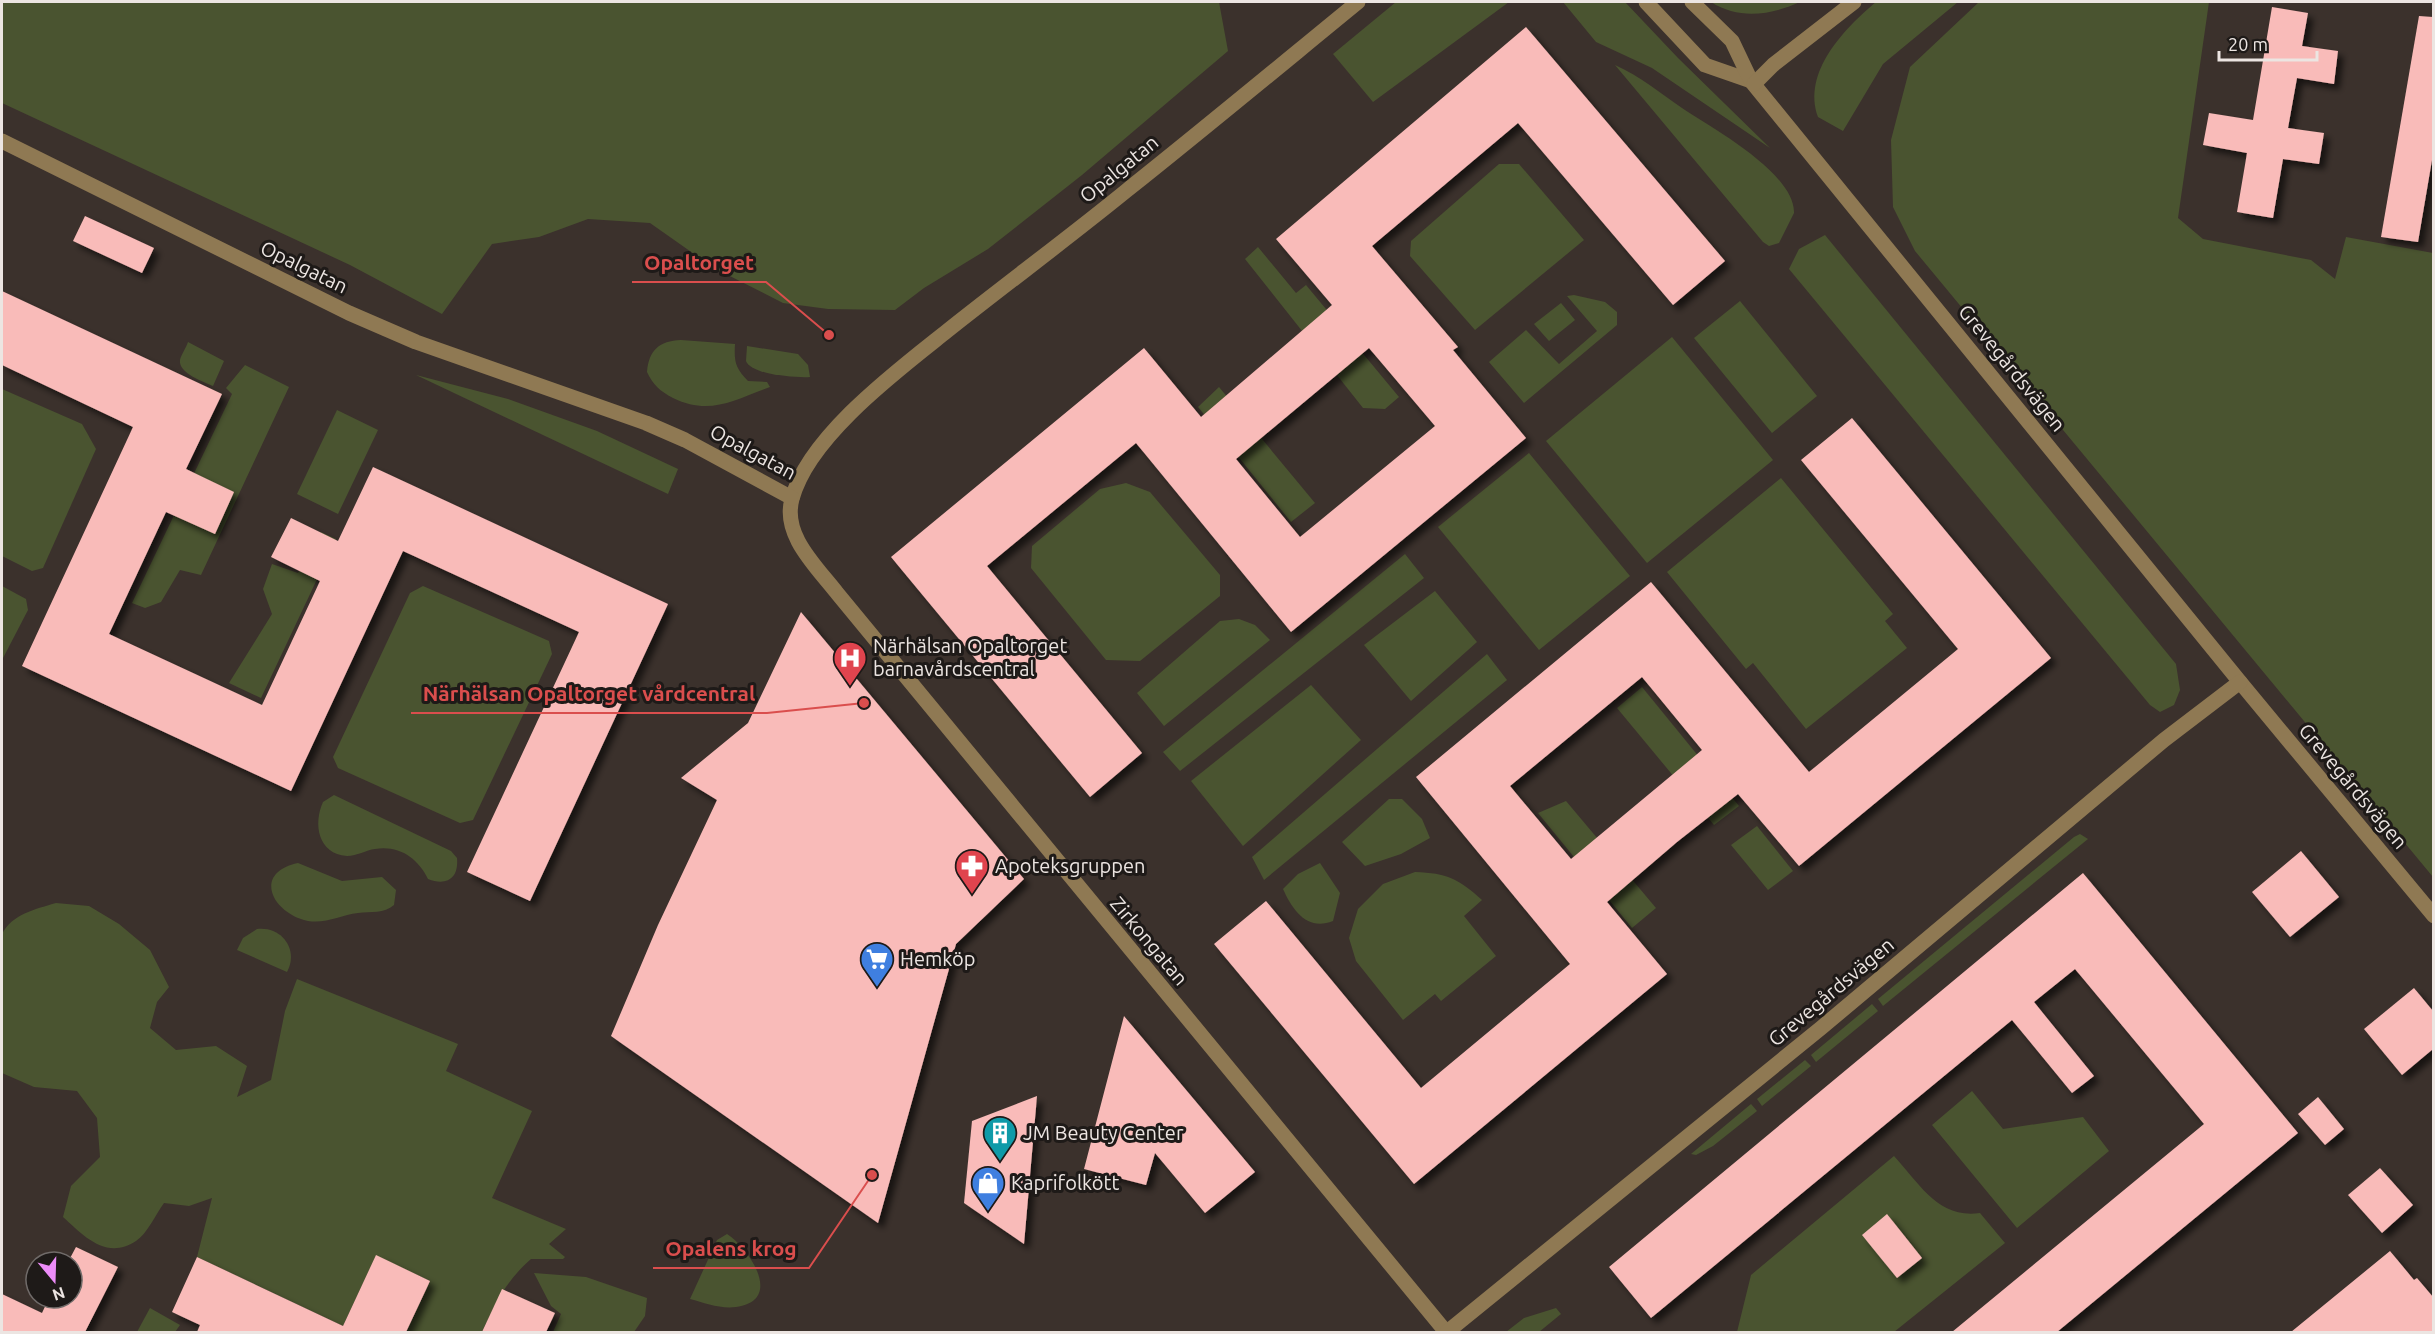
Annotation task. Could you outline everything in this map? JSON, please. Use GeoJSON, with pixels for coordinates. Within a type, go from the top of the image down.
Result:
{"type":"FeatureCollection","features":[{"type":"Feature","properties":{"kind":"street","name":"Opalgatan"},"geometry":{"type":"LineString","coordinates":[[2,141],[349,313],[416,342],[646,423],[686,440],[792,498],[804,469],[832,433],[875,391],[980,305],[1125,192],[1358,2]]}},
{"type":"Feature","properties":{"kind":"street"},"geometry":{"type":"LineString","coordinates":[[1646,2],[1705,65],[1753,82],[1854,2]]}},
{"type":"Feature","properties":{"kind":"street","name":"Grevegårdsvägen"},"geometry":{"type":"LineString","coordinates":[[1692,2],[1732,40],[1753,82],[2433,916]]}},
{"type":"Feature","properties":{"kind":"street","name":"Zirkongatan"},"geometry":{"type":"LineString","coordinates":[[792,498],[789,517],[801,545],[837,593],[1093,906],[1447,1332]]}},
{"type":"Feature","properties":{"kind":"street","name":"Grevegårdsvägen"},"geometry":{"type":"LineString","coordinates":[[1447,1332],[1830,1021],[2164,740],[2240,682]]}},
{"type":"Feature","properties":{"kind":"green space"},"geometry":{"type":"Polygon","coordinates":[[[2,2],[1219,2],[1228,51],[1082,175],[988,249],[924,288],[895,310],[828,309],[783,303],[714,268],[650,223],[588,219],[539,237],[492,244],[442,314],[350,265],[2,103],[2,2]]]}},
{"type":"Feature","properties":{"kind":"green space"},"geometry":{"type":"Polygon","coordinates":[[[1396,2],[1509,2],[1373,102],[1333,54],[1396,2]]]}},
{"type":"Feature","properties":{"kind":"green space"},"geometry":{"type":"Polygon","coordinates":[[[1563,2],[1625,2],[1678,58],[1770,148],[1652,68],[1596,42],[1563,2]]]}},
{"type":"Feature","properties":{"kind":"green space"},"geometry":{"type":"Polygon","coordinates":[[[1711,2],[1800,2],[1778,10],[1755,14],[1722,8],[1711,2]]]}},
{"type":"Feature","properties":{"kind":"green space"},"geometry":{"type":"Polygon","coordinates":[[[1876,2],[1958,2],[1883,64],[1843,131],[1818,117],[1815,100],[1816,84],[1821,68],[1839,38],[1876,2]]]}},
{"type":"Feature","properties":{"kind":"green space"},"geometry":{"type":"Polygon","coordinates":[[[1979,2],[2209,2],[2178,218],[2203,239],[2311,260],[2335,279],[2346,237],[2433,253],[2433,877],[1915,251],[1893,207],[1891,140],[1910,67],[1979,2]]]}},
{"type":"Feature","properties":{"kind":"green space"},"geometry":{"type":"Polygon","coordinates":[[[1615,65],[1641,79],[1731,139],[1767,167],[1791,198],[1794,213],[1779,243],[1769,246],[1763,242],[1615,65]]]}},
{"type":"Feature","properties":{"kind":"green space"},"geometry":{"type":"Polygon","coordinates":[[[1499,164],[1519,164],[1584,240],[1475,330],[1410,256],[1411,241],[1499,164]]]}},
{"type":"Feature","properties":{"kind":"green space"},"geometry":{"type":"Polygon","coordinates":[[[1825,235],[2176,664],[2180,690],[2174,705],[2160,712],[2150,705],[1789,269],[1799,249],[1825,235]]]}},
{"type":"Feature","properties":{"kind":"green space"},"geometry":{"type":"Polygon","coordinates":[[[1258,247],[1296,293],[1306,285],[1399,397],[1385,409],[1363,408],[1245,259],[1258,247]]]}},
{"type":"Feature","properties":{"kind":"green space"},"geometry":{"type":"Polygon","coordinates":[[[1574,295],[1605,302],[1617,312],[1617,325],[1524,403],[1489,362],[1526,330],[1559,364],[1597,331],[1567,296],[1574,295]]]}},
{"type":"Feature","properties":{"kind":"green space"},"geometry":{"type":"Polygon","coordinates":[[[1740,301],[1817,396],[1772,433],[1694,338],[1740,301]]]}},
{"type":"Feature","properties":{"kind":"green space"},"geometry":{"type":"Polygon","coordinates":[[[1561,303],[1575,320],[1549,341],[1534,324],[1561,303]]]}},
{"type":"Feature","properties":{"kind":"green space"},"geometry":{"type":"Polygon","coordinates":[[[1672,337],[1773,460],[1647,563],[1546,441],[1672,337]]]}},
{"type":"Feature","properties":{"kind":"green space"},"geometry":{"type":"Polygon","coordinates":[[[681,340],[735,344],[736,364],[740,372],[748,381],[767,382],[770,387],[733,401],[710,406],[699,406],[673,398],[652,381],[647,372],[648,364],[656,348],[667,342],[681,340]]]}},
{"type":"Feature","properties":{"kind":"green space"},"geometry":{"type":"Polygon","coordinates":[[[188,342],[224,361],[213,386],[187,373],[180,365],[188,342]]]}},
{"type":"Feature","properties":{"kind":"green space"},"geometry":{"type":"Polygon","coordinates":[[[747,346],[798,354],[808,365],[810,377],[775,375],[756,370],[746,361],[747,346]]]}},
{"type":"Feature","properties":{"kind":"green space"},"geometry":{"type":"Polygon","coordinates":[[[245,365],[289,387],[201,575],[180,570],[161,602],[145,608],[132,603],[232,394],[226,388],[245,365]]]}},
{"type":"Feature","properties":{"kind":"green space"},"geometry":{"type":"Polygon","coordinates":[[[416,375],[508,399],[597,431],[678,469],[668,494],[416,375]]]}},
{"type":"Feature","properties":{"kind":"green space"},"geometry":{"type":"Polygon","coordinates":[[[1219,387],[1315,503],[1291,522],[1198,407],[1219,387]]]}},
{"type":"Feature","properties":{"kind":"green space"},"geometry":{"type":"Polygon","coordinates":[[[2,389],[82,424],[96,449],[43,568],[32,571],[2,556],[2,389]]]}},
{"type":"Feature","properties":{"kind":"green space"},"geometry":{"type":"Polygon","coordinates":[[[337,410],[378,430],[338,514],[297,494],[337,410]]]}},
{"type":"Feature","properties":{"kind":"green space"},"geometry":{"type":"Polygon","coordinates":[[[1529,453],[1630,576],[1539,650],[1438,527],[1529,453]]]}},
{"type":"Feature","properties":{"kind":"green space"},"geometry":{"type":"Polygon","coordinates":[[[1781,478],[1893,614],[1885,621],[1907,648],[1806,729],[1753,663],[1746,669],[1667,572],[1781,478]]]}},
{"type":"Feature","properties":{"kind":"green space"},"geometry":{"type":"Polygon","coordinates":[[[1126,483],[1150,492],[1220,575],[1220,596],[1140,661],[1106,660],[1031,568],[1032,546],[1100,489],[1126,483]]]}},
{"type":"Feature","properties":{"kind":"green space"},"geometry":{"type":"Polygon","coordinates":[[[321,532],[336,539],[261,698],[229,683],[272,614],[263,589],[272,564],[298,573],[321,532]]]}},
{"type":"Feature","properties":{"kind":"green space"},"geometry":{"type":"Polygon","coordinates":[[[1405,554],[1424,578],[1180,771],[1163,752],[1405,554]]]}},
{"type":"Feature","properties":{"kind":"green space"},"geometry":{"type":"Polygon","coordinates":[[[2,586],[26,599],[28,610],[2,660],[2,586]]]}},
{"type":"Feature","properties":{"kind":"green space"},"geometry":{"type":"Polygon","coordinates":[[[423,586],[549,641],[552,654],[473,820],[460,823],[338,768],[333,757],[410,593],[423,586]]]}},
{"type":"Feature","properties":{"kind":"green space"},"geometry":{"type":"Polygon","coordinates":[[[1435,591],[1477,642],[1411,701],[1364,645],[1435,591]]]}},
{"type":"Feature","properties":{"kind":"green space"},"geometry":{"type":"Polygon","coordinates":[[[1239,619],[1255,625],[1270,640],[1164,726],[1137,693],[1220,621],[1239,619]]]}},
{"type":"Feature","properties":{"kind":"green space"},"geometry":{"type":"Polygon","coordinates":[[[1487,654],[1507,680],[1264,880],[1252,857],[1487,654]]]}},
{"type":"Feature","properties":{"kind":"green space"},"geometry":{"type":"Polygon","coordinates":[[[1311,685],[1361,740],[1243,846],[1191,781],[1311,685]]]}},
{"type":"Feature","properties":{"kind":"green space"},"geometry":{"type":"Polygon","coordinates":[[[1642,687],[1739,806],[1714,825],[1617,708],[1642,687]]]}},
{"type":"Feature","properties":{"kind":"green space"},"geometry":{"type":"Polygon","coordinates":[[[334,795],[451,851],[457,858],[456,871],[453,876],[440,882],[428,879],[413,859],[392,849],[375,849],[347,856],[330,850],[320,836],[318,819],[323,802],[334,795]]]}},
{"type":"Feature","properties":{"kind":"green space"},"geometry":{"type":"Polygon","coordinates":[[[1389,799],[1402,799],[1422,819],[1430,838],[1401,854],[1365,866],[1342,842],[1389,799]]]}},
{"type":"Feature","properties":{"kind":"green space"},"geometry":{"type":"Polygon","coordinates":[[[1566,801],[1656,908],[1632,928],[1538,813],[1566,801]]]}},
{"type":"Feature","properties":{"kind":"green space"},"geometry":{"type":"Polygon","coordinates":[[[1757,826],[1793,871],[1768,890],[1731,845],[1757,826]]]}},
{"type":"Feature","properties":{"kind":"green space"},"geometry":{"type":"Polygon","coordinates":[[[2080,834],[2088,839],[1883,1006],[1878,999],[2080,834]]]}},
{"type":"Feature","properties":{"kind":"green space"},"geometry":{"type":"Polygon","coordinates":[[[298,863],[342,881],[382,877],[396,890],[394,905],[382,911],[352,914],[321,921],[308,921],[295,917],[277,902],[272,893],[271,884],[275,875],[284,868],[298,863]]]}},
{"type":"Feature","properties":{"kind":"green space"},"geometry":{"type":"Polygon","coordinates":[[[1320,863],[1340,893],[1333,921],[1316,923],[1308,921],[1296,911],[1283,889],[1298,874],[1320,863]]]}},
{"type":"Feature","properties":{"kind":"green space"},"geometry":{"type":"Polygon","coordinates":[[[1415,872],[1436,874],[1452,879],[1482,900],[1464,916],[1496,956],[1441,1001],[1435,994],[1403,1020],[1356,961],[1349,938],[1358,909],[1383,884],[1415,872]]]}},
{"type":"Feature","properties":{"kind":"green space"},"geometry":{"type":"Polygon","coordinates":[[[56,903],[89,906],[119,924],[150,950],[169,987],[157,1002],[150,1028],[176,1050],[216,1046],[247,1066],[237,1097],[271,1080],[285,1011],[297,979],[458,1044],[446,1071],[532,1111],[492,1198],[566,1229],[549,1244],[565,1257],[563,1259],[531,1259],[502,1292],[482,1332],[406,1332],[430,1281],[376,1256],[343,1326],[197,1257],[212,1198],[189,1206],[164,1203],[144,1234],[125,1246],[105,1247],[87,1238],[63,1217],[71,1186],[100,1157],[97,1118],[77,1091],[34,1087],[2,1073],[2,934],[6,927],[18,917],[56,903]]]}},
{"type":"Feature","properties":{"kind":"green space"},"geometry":{"type":"Polygon","coordinates":[[[257,929],[274,931],[286,941],[291,956],[287,972],[237,950],[243,938],[257,929]]]}},
{"type":"Feature","properties":{"kind":"green space"},"geometry":{"type":"Polygon","coordinates":[[[1872,1004],[1878,1011],[1816,1062],[1811,1055],[1872,1004]]]}},
{"type":"Feature","properties":{"kind":"green space"},"geometry":{"type":"Polygon","coordinates":[[[1805,1060],[1811,1066],[1762,1106],[1757,1099],[1805,1060]]]}},
{"type":"Feature","properties":{"kind":"green space"},"geometry":{"type":"Polygon","coordinates":[[[1972,1091],[2003,1129],[2083,1117],[2109,1151],[2017,1228],[1932,1125],[1972,1091]]]}},
{"type":"Feature","properties":{"kind":"green space"},"geometry":{"type":"Polygon","coordinates":[[[1751,1104],[1757,1111],[1713,1146],[1696,1155],[1691,1154],[1751,1104]]]}},
{"type":"Feature","properties":{"kind":"green space"},"geometry":{"type":"Polygon","coordinates":[[[1894,1156],[1922,1188],[1941,1205],[1952,1211],[1980,1213],[2005,1243],[1894,1332],[1737,1332],[1751,1275],[1894,1156]]]}},
{"type":"Feature","properties":{"kind":"green space"},"geometry":{"type":"Polygon","coordinates":[[[727,1234],[736,1241],[753,1262],[760,1285],[758,1295],[750,1303],[736,1307],[724,1307],[690,1299],[717,1240],[727,1234]]]}},
{"type":"Feature","properties":{"kind":"green space"},"geometry":{"type":"Polygon","coordinates":[[[534,1273],[586,1277],[647,1298],[645,1316],[634,1332],[553,1332],[561,1314],[551,1306],[534,1273]]]}},
{"type":"Feature","properties":{"kind":"green space"},"geometry":{"type":"Polygon","coordinates":[[[150,1308],[180,1325],[175,1332],[137,1332],[150,1308]]]}},
{"type":"Feature","properties":{"kind":"green space"},"geometry":{"type":"Polygon","coordinates":[[[1556,1308],[1561,1314],[1539,1332],[1506,1332],[1524,1318],[1556,1308]]]}},
{"type":"Feature","properties":{"kind":"building"},"geometry":{"type":"Polygon","coordinates":[[[2272,7],[2308,13],[2302,46],[2338,51],[2334,84],[2297,78],[2288,128],[2324,133],[2319,164],[2283,159],[2273,218],[2237,212],[2247,153],[2203,145],[2209,113],[2253,120],[2272,7]]]}},
{"type":"Feature","properties":{"kind":"building"},"geometry":{"type":"Polygon","coordinates":[[[2419,16],[2433,17],[2433,154],[2418,242],[2381,237],[2419,16]]]}},
{"type":"Feature","properties":{"kind":"building"},"geometry":{"type":"Polygon","coordinates":[[[1526,27],[1725,261],[1673,305],[1518,123],[1372,246],[1458,347],[1453,350],[1526,438],[1291,632],[1136,443],[987,566],[1142,753],[1090,797],[891,557],[1144,348],[1201,417],[1332,305],[1276,239],[1526,27]],[[1369,348],[1236,459],[1300,537],[1435,426],[1369,348]]]}},
{"type":"Feature","properties":{"kind":"building"},"geometry":{"type":"Polygon","coordinates":[[[85,216],[154,248],[142,273],[73,241],[85,216]]]}},
{"type":"Feature","properties":{"kind":"building"},"geometry":{"type":"Polygon","coordinates":[[[2,291],[222,394],[186,469],[234,492],[215,534],[166,512],[109,634],[262,705],[320,581],[271,557],[291,518],[338,541],[373,467],[668,604],[530,901],[467,872],[579,632],[403,551],[291,791],[22,666],[133,427],[2,365],[2,291]]]}},
{"type":"Feature","properties":{"kind":"building"},"geometry":{"type":"Polygon","coordinates":[[[1852,418],[2051,658],[1799,866],[1738,794],[1677,842],[1607,902],[1667,974],[1414,1184],[1214,944],[1266,901],[1421,1088],[1570,964],[1416,777],[1651,582],[1809,772],[1958,649],[1801,460],[1852,418]],[[1642,677],[1510,786],[1571,859],[1702,750],[1642,677]]]}},
{"type":"Feature","properties":{"kind":"building"},"geometry":{"type":"Polygon","coordinates":[[[801,612],[1024,879],[956,944],[878,1223],[611,1036],[658,925],[717,800],[681,778],[748,723],[801,612]]]}},
{"type":"Feature","properties":{"kind":"building"},"geometry":{"type":"Polygon","coordinates":[[[2301,851],[2339,897],[2290,937],[2252,892],[2301,851]]]}},
{"type":"Feature","properties":{"kind":"building"},"geometry":{"type":"Polygon","coordinates":[[[2083,873],[2298,1133],[2057,1332],[1952,1332],[2204,1124],[2075,969],[2034,1002],[2094,1076],[2072,1093],[2012,1020],[1651,1318],[1609,1267],[2083,873]]]}},
{"type":"Feature","properties":{"kind":"building"},"geometry":{"type":"Polygon","coordinates":[[[2414,988],[2433,1011],[2433,1049],[2402,1075],[2364,1029],[2414,988]]]}},
{"type":"Feature","properties":{"kind":"building"},"geometry":{"type":"Polygon","coordinates":[[[1124,1016],[1255,1172],[1205,1213],[1155,1153],[1146,1185],[1084,1169],[1124,1016]]]}},
{"type":"Feature","properties":{"kind":"building","name":"JM Beauty Center"},"geometry":{"type":"Polygon","coordinates":[[[1037,1096],[1024,1244],[964,1203],[972,1121],[1037,1096]]]}},
{"type":"Feature","properties":{"kind":"building"},"geometry":{"type":"Polygon","coordinates":[[[2318,1097],[2344,1129],[2325,1145],[2298,1114],[2318,1097]]]}},
{"type":"Feature","properties":{"kind":"building"},"geometry":{"type":"Polygon","coordinates":[[[2380,1168],[2413,1205],[2382,1233],[2348,1195],[2380,1168]]]}},
{"type":"Feature","properties":{"kind":"building"},"geometry":{"type":"Polygon","coordinates":[[[1887,1214],[1922,1258],[1897,1278],[1862,1235],[1887,1214]]]}},
{"type":"Feature","properties":{"kind":"building"},"geometry":{"type":"Polygon","coordinates":[[[84,1251],[118,1267],[85,1332],[2,1332],[2,1294],[24,1304],[24,1310],[36,1310],[42,1313],[43,1310],[84,1310],[84,1251]]]}},
{"type":"Feature","properties":{"kind":"building"},"geometry":{"type":"Polygon","coordinates":[[[2390,1251],[2414,1280],[2417,1278],[2433,1297],[2433,1332],[2291,1332],[2390,1251]]]}},
{"type":"Feature","properties":{"kind":"building"},"geometry":{"type":"Polygon","coordinates":[[[376,1255],[430,1281],[406,1332],[197,1332],[200,1325],[172,1312],[197,1257],[343,1326],[376,1255]]]}},
{"type":"Feature","properties":{"kind":"building"},"geometry":{"type":"Polygon","coordinates":[[[502,1289],[555,1313],[546,1332],[482,1332],[502,1289]]]}},
{"type":"Feature","properties":{"kind":"place","name":"Opaltorget"},"geometry":{"type":"Point","coordinates":[829,335]}},
{"type":"Feature","properties":{"kind":"place","name":"Närhälsan Opaltorget barnavårdscentral"},"geometry":{"type":"Point","coordinates":[850,687]}},
{"type":"Feature","properties":{"kind":"place","name":"Närhälsan Opaltorget vårdcentral"},"geometry":{"type":"Point","coordinates":[864,703]}},
{"type":"Feature","properties":{"kind":"place","name":"Apoteksgruppen"},"geometry":{"type":"Point","coordinates":[972,895]}},
{"type":"Feature","properties":{"kind":"place","name":"Hemköp"},"geometry":{"type":"Point","coordinates":[877,988]}},
{"type":"Feature","properties":{"kind":"place","name":"JM Beauty Center"},"geometry":{"type":"Point","coordinates":[1000,1162]}},
{"type":"Feature","properties":{"kind":"place","name":"Opalens krog"},"geometry":{"type":"Point","coordinates":[872,1175]}},
{"type":"Feature","properties":{"kind":"place","name":"Kaprifolkött"},"geometry":{"type":"Point","coordinates":[988,1212]}}]}
